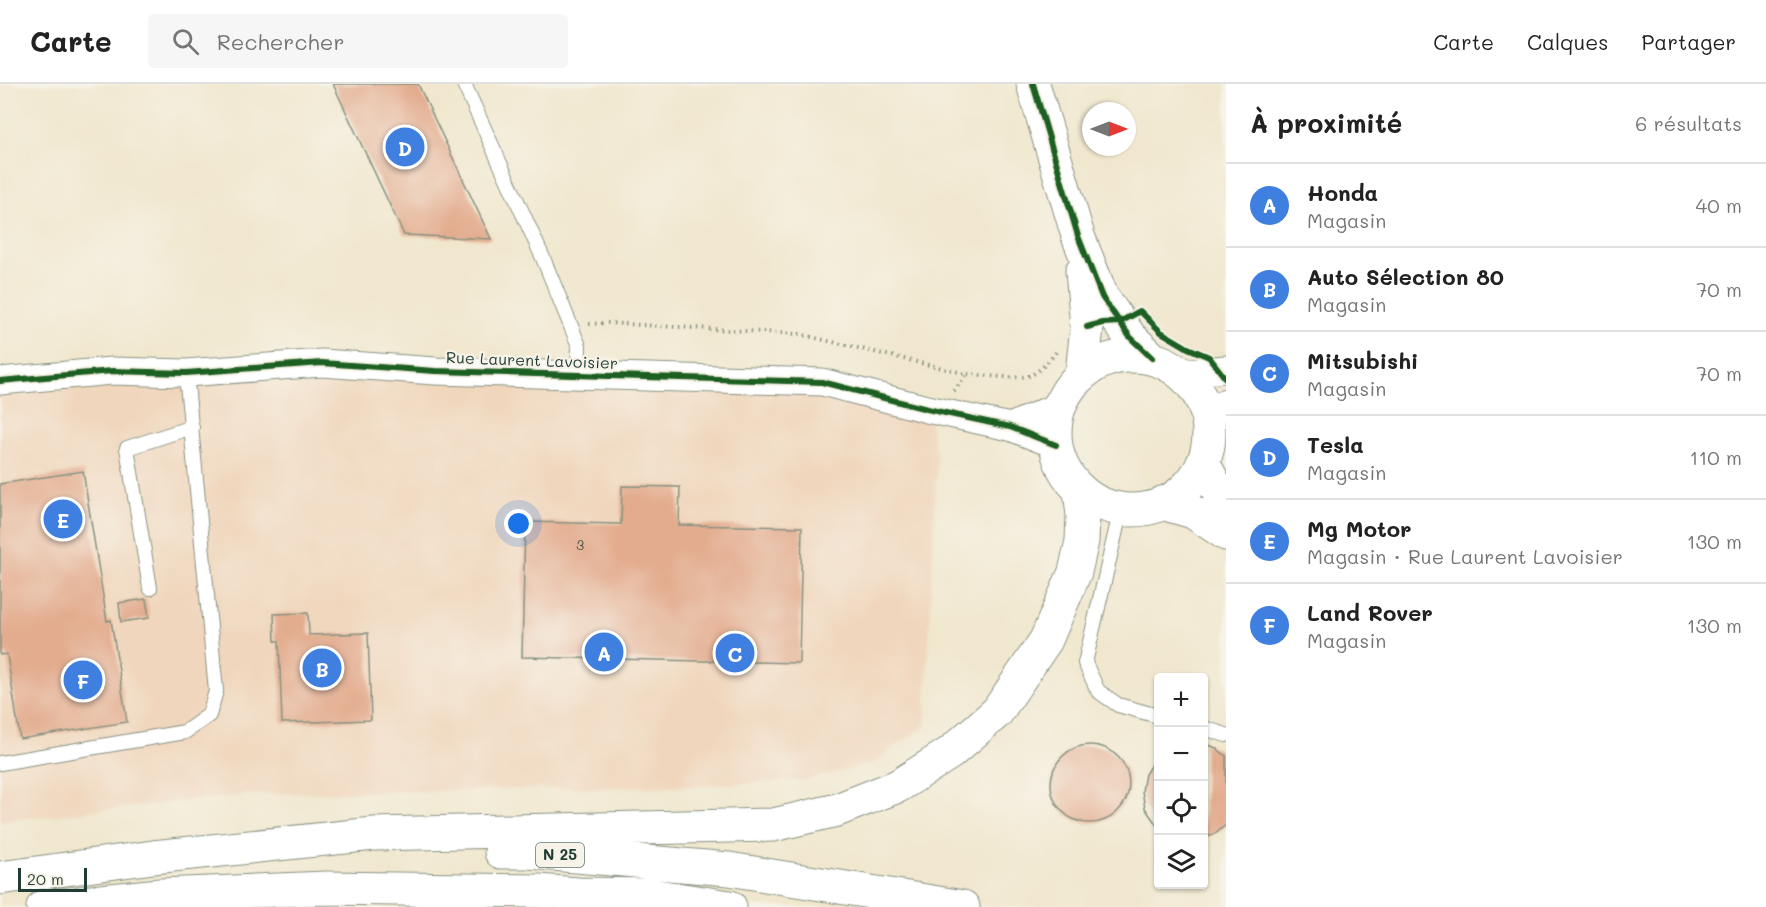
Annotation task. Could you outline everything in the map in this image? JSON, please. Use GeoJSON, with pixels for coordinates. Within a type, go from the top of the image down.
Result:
{"type":"FeatureCollection","features":[{"type":"Feature","properties":{"kind":"main road"},"geometry":{"type":"LineString","coordinates":[[1033,84],[1078,236],[1102,297],[1130,337],[1152,358]]}},
{"type":"Feature","properties":{"kind":"main road"},"geometry":{"type":"LineString","coordinates":[[1078,236],[1086,298],[1087,327],[1082,373]]}},
{"type":"Feature","properties":{"kind":"main road"},"geometry":{"type":"LineString","coordinates":[[1128,355],[1152,358],[1181,373],[1203,402],[1217,411],[1203,463],[1186,487],[1162,503],[1149,508],[1121,509],[1106,506],[1092,499],[1080,489],[1068,477],[1060,462],[1055,425],[1060,405],[1069,387],[1082,373],[1104,360],[1128,355]]}},
{"type":"Feature","properties":{"kind":"main road"},"geometry":{"type":"LineString","coordinates":[[1203,463],[1226,505]]}},
{"type":"Feature","properties":{"kind":"main road"},"geometry":{"type":"LineString","coordinates":[[153,857],[374,834],[773,825],[837,810],[898,786],[950,753],[997,712],[1046,640],[1076,572],[1083,516],[1080,489]]}},
{"type":"Feature","properties":{"kind":"main road"},"geometry":{"type":"LineString","coordinates":[[1162,503],[1192,512],[1226,534]]}},
{"type":"Feature","properties":{"kind":"main road","name":"N 25"},"geometry":{"type":"LineString","coordinates":[[0,878],[153,857],[370,850],[529,852],[729,869],[963,907]]}},
{"type":"Feature","properties":{"kind":"main road","name":"N 25"},"geometry":{"type":"LineString","coordinates":[[44,907],[159,895],[327,888],[650,895],[730,907]]}},
{"type":"Feature","properties":{"kind":"main road"},"geometry":{"type":"LineString","coordinates":[[578,894],[622,907]]}},
{"type":"Feature","properties":{"kind":"street","name":"Rue Laurent Lavoisier"},"geometry":{"type":"LineString","coordinates":[[0,381],[112,371],[186,373],[322,363],[435,371],[822,382],[927,409],[1010,427],[1056,445]]}},
{"type":"Feature","properties":{"kind":"street"},"geometry":{"type":"LineString","coordinates":[[1181,373],[1226,369]]}},
{"type":"Feature","properties":{"kind":"street"},"geometry":{"type":"LineString","coordinates":[[1010,427],[1060,405]]}},
{"type":"Feature","properties":{"kind":"lane"},"geometry":{"type":"LineString","coordinates":[[464,84],[571,325],[579,346],[578,375]]}},
{"type":"Feature","properties":{"kind":"lane"},"geometry":{"type":"LineString","coordinates":[[0,764],[185,732],[209,715],[216,691],[186,373]]}},
{"type":"Feature","properties":{"kind":"lane"},"geometry":{"type":"LineString","coordinates":[[150,588],[128,448],[192,427]]}},
{"type":"Feature","properties":{"kind":"lane"},"geometry":{"type":"LineString","coordinates":[[1121,509],[1085,663],[1098,691],[1118,705],[1154,715]]}},
{"type":"Feature","properties":{"kind":"lane"},"geometry":{"type":"LineString","coordinates":[[1208,730],[1226,735]]}},
{"type":"Feature","properties":{"kind":"path"},"geometry":{"type":"LineString","coordinates":[[571,325],[607,323],[799,334],[967,374],[989,377],[1030,376],[1049,361],[1061,345],[1087,327]]}},
{"type":"Feature","properties":{"kind":"shaded area"},"geometry":{"type":"Polygon","coordinates":[[[112,371],[750,379],[927,409],[937,456],[925,726],[871,764],[805,780],[688,786],[249,794],[0,821],[0,381],[112,371]]]}},
{"type":"Feature","properties":{"kind":"building"},"geometry":{"type":"Polygon","coordinates":[[[333,84],[418,84],[491,239],[404,235],[333,84]]]}},
{"type":"Feature","properties":{"kind":"building"},"geometry":{"type":"Polygon","coordinates":[[[83,471],[107,621],[111,620],[127,722],[20,739],[7,654],[0,655],[0,484],[83,471]]]}},
{"type":"Feature","properties":{"kind":"building"},"geometry":{"type":"Polygon","coordinates":[[[622,486],[680,487],[679,525],[802,527],[799,663],[522,657],[525,522],[621,524],[622,486]]]}},
{"type":"Feature","properties":{"kind":"building"},"geometry":{"type":"Polygon","coordinates":[[[146,599],[149,618],[121,622],[119,603],[146,599]]]}},
{"type":"Feature","properties":{"kind":"building"},"geometry":{"type":"Polygon","coordinates":[[[308,613],[309,635],[368,633],[371,720],[282,723],[279,641],[275,641],[274,614],[308,613]]]}},
{"type":"Feature","properties":{"kind":"building"},"geometry":{"type":"Polygon","coordinates":[[[1090,745],[1105,748],[1122,762],[1129,784],[1126,799],[1112,816],[1090,823],[1075,820],[1058,806],[1051,784],[1054,769],[1068,752],[1090,745]]]}},
{"type":"Feature","properties":{"kind":"building"},"geometry":{"type":"Polygon","coordinates":[[[1208,745],[1226,756],[1226,825],[1208,836],[1208,745]]]}},
{"type":"Feature","properties":{"kind":"building"},"geometry":{"type":"Polygon","coordinates":[[[1154,760],[1154,821],[1145,808],[1142,791],[1145,774],[1154,760]]]}},
{"type":"Feature","properties":{"kind":"cycle path"},"geometry":{"type":"LineString","coordinates":[[1033,84],[1078,236],[1102,297],[1130,337],[1152,358]]}},
{"type":"Feature","properties":{"kind":"cycle path"},"geometry":{"type":"LineString","coordinates":[[1087,327],[1120,322],[1140,311],[1161,332],[1209,357],[1226,379]]}},
{"type":"Feature","properties":{"kind":"cycle path"},"geometry":{"type":"LineString","coordinates":[[0,381],[112,371],[186,373],[322,363],[435,371],[822,382],[927,409],[1010,427],[1056,445]]}},
{"type":"Feature","properties":{"kind":"place","name":"Tesla"},"geometry":{"type":"Point","coordinates":[405,147]}},
{"type":"Feature","properties":{"kind":"place","name":"Mg Motor"},"geometry":{"type":"Point","coordinates":[63,519]}},
{"type":"Feature","properties":{"kind":"place","name":"Honda"},"geometry":{"type":"Point","coordinates":[604,652]}},
{"type":"Feature","properties":{"kind":"place","name":"Mitsubishi"},"geometry":{"type":"Point","coordinates":[735,653]}},
{"type":"Feature","properties":{"kind":"place","name":"Auto Sélection 80"},"geometry":{"type":"Point","coordinates":[322,668]}},
{"type":"Feature","properties":{"kind":"place","name":"Land Rover"},"geometry":{"type":"Point","coordinates":[83,680]}}]}
